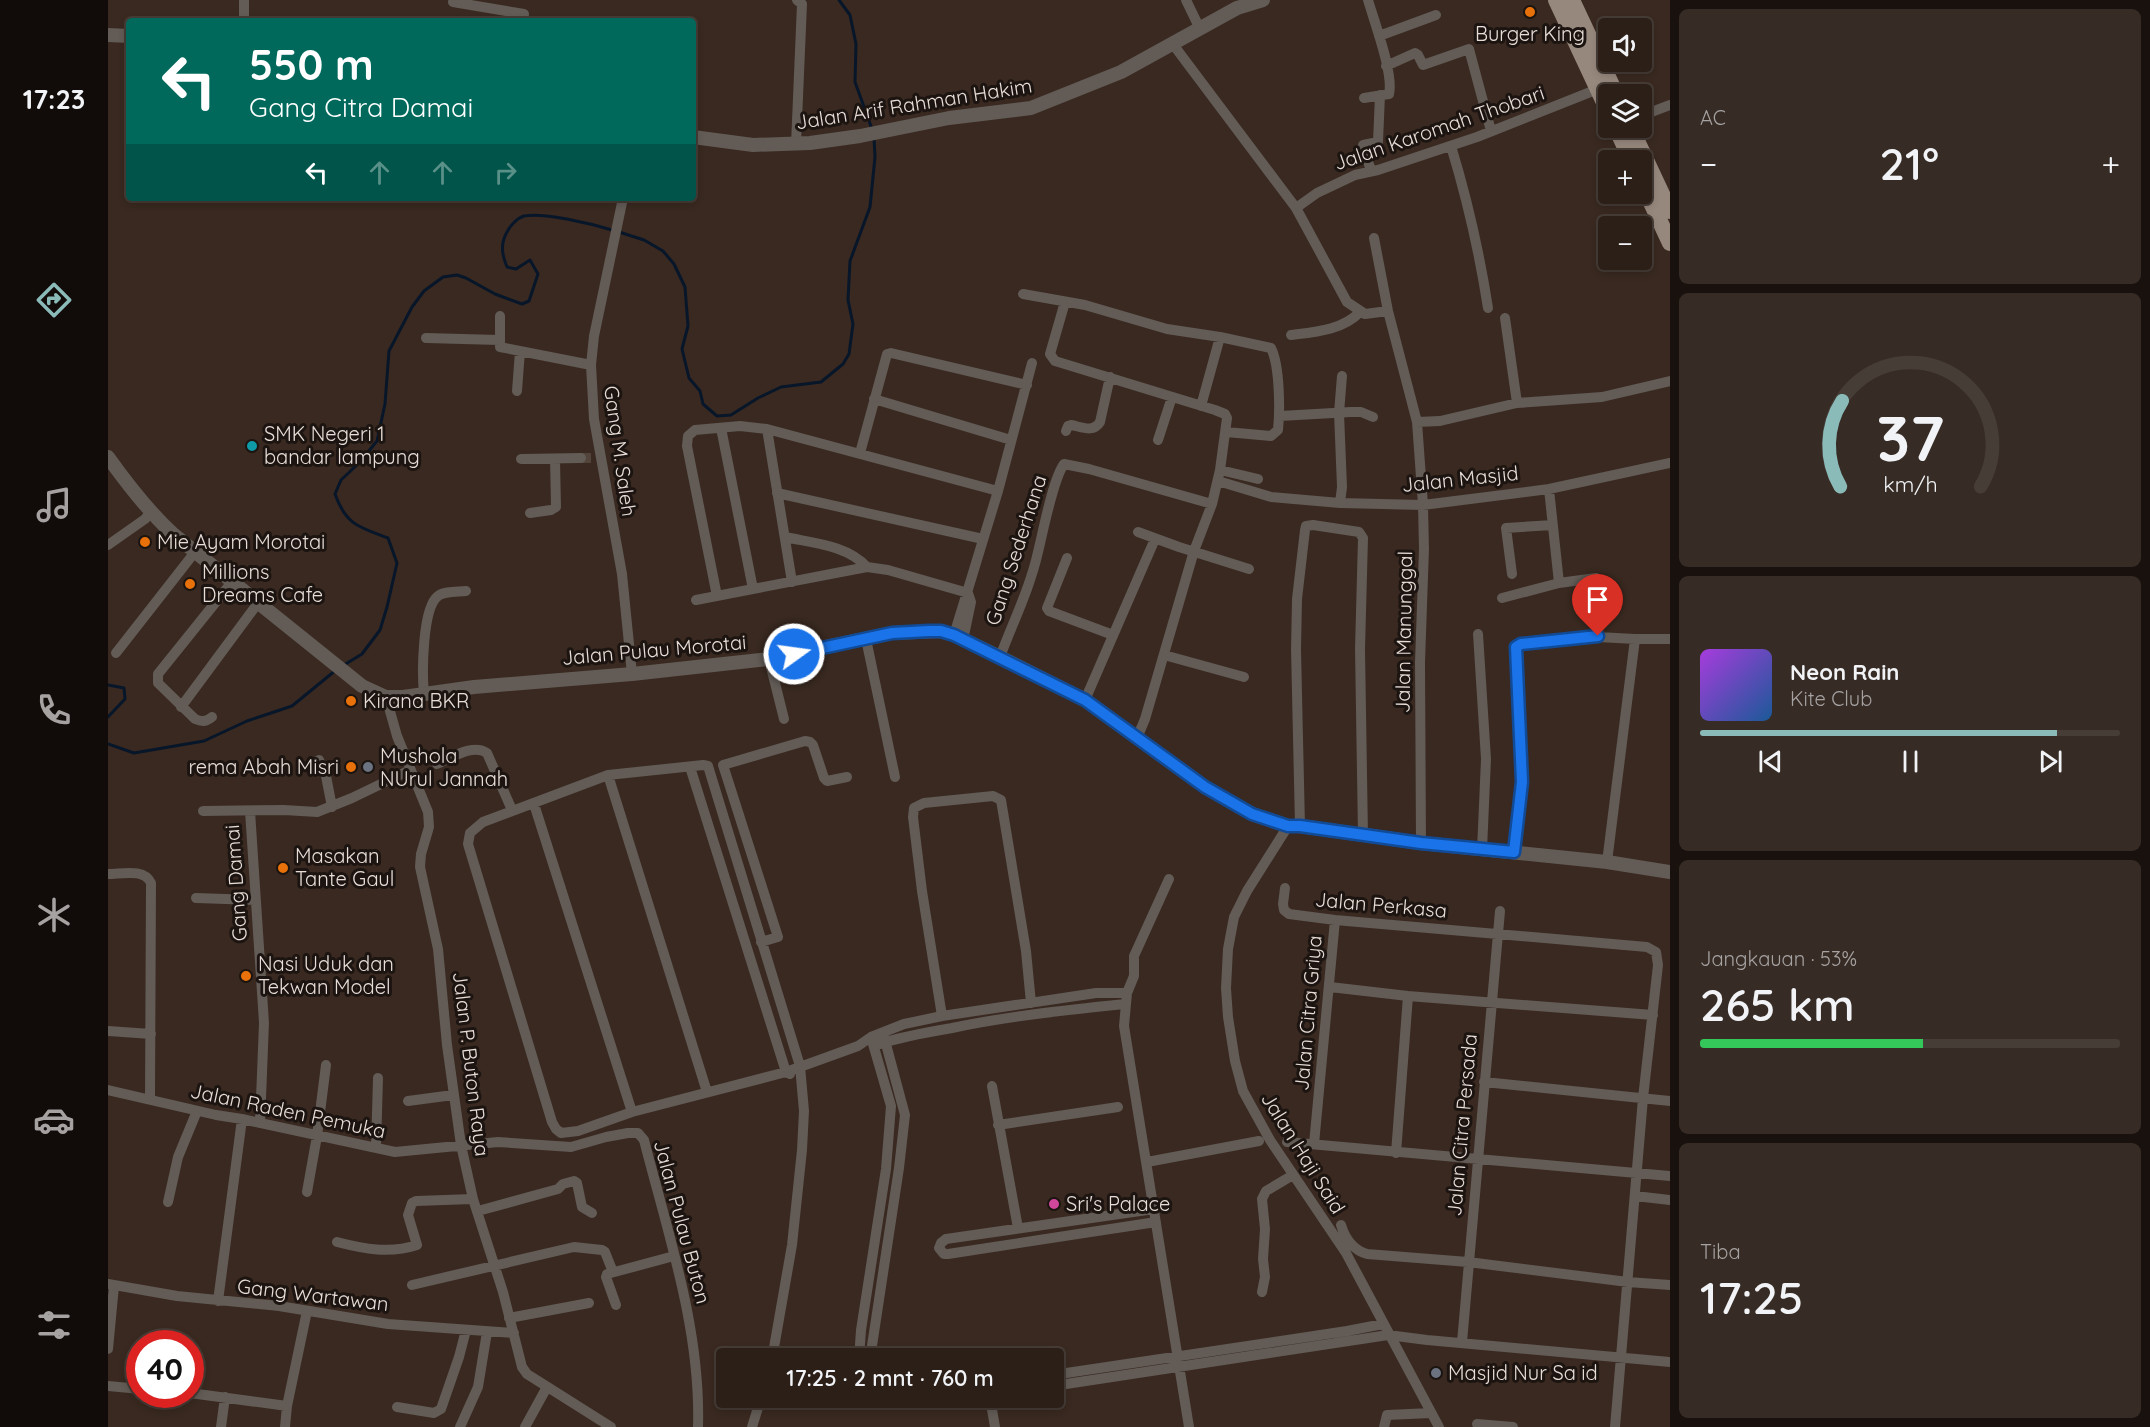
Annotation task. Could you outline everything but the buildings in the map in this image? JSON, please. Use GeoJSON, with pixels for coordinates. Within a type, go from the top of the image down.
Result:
{"type":"FeatureCollection","features":[{"type":"Feature","properties":{"kind":"main road"},"geometry":{"type":"LineString","coordinates":[[1556,0],[1598,89]]}},
{"type":"Feature","properties":{"kind":"main road"},"geometry":{"type":"LineString","coordinates":[[1572,0],[1611,84]]}},
{"type":"Feature","properties":{"kind":"main road"},"geometry":{"type":"LineString","coordinates":[[1636,138],[1670,211]]}},
{"type":"Feature","properties":{"kind":"main road"},"geometry":{"type":"LineString","coordinates":[[1652,204],[1670,243]]}},
{"type":"Feature","properties":{"kind":"street"},"geometry":{"type":"LineString","coordinates":[[244,0],[244,18]]}},
{"type":"Feature","properties":{"kind":"street"},"geometry":{"type":"LineString","coordinates":[[796,144],[802,4],[797,0]]}},
{"type":"Feature","properties":{"kind":"street"},"geometry":{"type":"LineString","coordinates":[[1186,0],[1200,29]]}},
{"type":"Feature","properties":{"kind":"street","name":"Jalan Arif Rahman Hakim"},"geometry":{"type":"LineString","coordinates":[[696,137],[732,143],[796,144],[860,136],[949,118],[1031,108],[1121,72],[1237,8],[1263,0]]}},
{"type":"Feature","properties":{"kind":"street"},"geometry":{"type":"LineString","coordinates":[[1364,98],[1389,94],[1390,89],[1379,36],[1368,0]]}},
{"type":"Feature","properties":{"kind":"street"},"geometry":{"type":"LineString","coordinates":[[453,2],[524,14],[523,18]]}},
{"type":"Feature","properties":{"kind":"street"},"geometry":{"type":"LineString","coordinates":[[1379,36],[1436,15]]}},
{"type":"Feature","properties":{"kind":"street"},"geometry":{"type":"LineString","coordinates":[[108,35],[126,36]]}},
{"type":"Feature","properties":{"kind":"street"},"geometry":{"type":"LineString","coordinates":[[1172,43],[1296,208],[1347,302],[1360,312],[1372,314],[1388,311]]}},
{"type":"Feature","properties":{"kind":"street"},"geometry":{"type":"LineString","coordinates":[[1386,66],[1415,53],[1422,63],[1426,64],[1469,49],[1491,131]]}},
{"type":"Feature","properties":{"kind":"street","name":"Jalan Karomah Thobari"},"geometry":{"type":"LineString","coordinates":[[1296,208],[1329,186],[1355,175],[1451,146],[1598,89]]}},
{"type":"Feature","properties":{"kind":"street"},"geometry":{"type":"LineString","coordinates":[[1371,171],[1363,145],[1378,142],[1380,96]]}},
{"type":"Feature","properties":{"kind":"street"},"geometry":{"type":"LineString","coordinates":[[1652,112],[1670,105]]}},
{"type":"Feature","properties":{"kind":"street"},"geometry":{"type":"LineString","coordinates":[[1451,146],[1472,216],[1488,308]]}},
{"type":"Feature","properties":{"kind":"street","name":"Gang M. Saleh"},"geometry":{"type":"LineString","coordinates":[[622,201],[594,336],[591,365],[594,420],[591,458],[622,574],[632,674]]}},
{"type":"Feature","properties":{"kind":"street","name":"Jalan Manunggal"},"geometry":{"type":"LineString","coordinates":[[1374,238],[1388,311],[1417,422],[1424,549],[1420,651],[1421,843]]}},
{"type":"Feature","properties":{"kind":"street"},"geometry":{"type":"LineString","coordinates":[[1023,294],[1085,305],[1167,329],[1271,348],[1278,387],[1280,416],[1278,430],[1271,436],[1226,432]]}},
{"type":"Feature","properties":{"kind":"street"},"geometry":{"type":"LineString","coordinates":[[1065,302],[1050,354],[1055,361],[1225,414],[1227,422],[1219,476],[1212,504],[1194,551],[1137,738]]}},
{"type":"Feature","properties":{"kind":"street"},"geometry":{"type":"LineString","coordinates":[[1291,335],[1334,328],[1353,319],[1360,312]]}},
{"type":"Feature","properties":{"kind":"street"},"geometry":{"type":"LineString","coordinates":[[500,316],[500,347],[591,365]]}},
{"type":"Feature","properties":{"kind":"street"},"geometry":{"type":"LineString","coordinates":[[1505,318],[1517,403]]}},
{"type":"Feature","properties":{"kind":"street"},"geometry":{"type":"LineString","coordinates":[[1201,406],[1220,337]]}},
{"type":"Feature","properties":{"kind":"street"},"geometry":{"type":"LineString","coordinates":[[426,338],[499,340]]}},
{"type":"Feature","properties":{"kind":"street"},"geometry":{"type":"LineString","coordinates":[[517,391],[520,351]]}},
{"type":"Feature","properties":{"kind":"street"},"geometry":{"type":"LineString","coordinates":[[860,453],[885,356],[891,353],[1027,385]]}},
{"type":"Feature","properties":{"kind":"street"},"geometry":{"type":"LineString","coordinates":[[958,637],[963,600],[968,593],[998,491],[1032,363]]}},
{"type":"Feature","properties":{"kind":"street"},"geometry":{"type":"LineString","coordinates":[[1340,503],[1342,487],[1339,413],[1342,376]]}},
{"type":"Feature","properties":{"kind":"street"},"geometry":{"type":"LineString","coordinates":[[1066,431],[1071,425],[1091,429],[1098,426],[1110,377]]}},
{"type":"Feature","properties":{"kind":"street"},"geometry":{"type":"LineString","coordinates":[[1417,422],[1440,421],[1517,403],[1602,397],[1670,381]]}},
{"type":"Feature","properties":{"kind":"street"},"geometry":{"type":"LineString","coordinates":[[1158,440],[1172,397]]}},
{"type":"Feature","properties":{"kind":"street"},"geometry":{"type":"LineString","coordinates":[[873,399],[1011,440]]}},
{"type":"Feature","properties":{"kind":"street"},"geometry":{"type":"LineString","coordinates":[[1280,416],[1361,412],[1373,417]]}},
{"type":"Feature","properties":{"kind":"street"},"geometry":{"type":"LineString","coordinates":[[717,596],[687,441],[695,430],[740,426],[766,429],[998,491]]}},
{"type":"Feature","properties":{"kind":"street"},"geometry":{"type":"LineString","coordinates":[[721,428],[753,589]]}},
{"type":"Feature","properties":{"kind":"street"},"geometry":{"type":"LineString","coordinates":[[766,429],[792,582]]}},
{"type":"Feature","properties":{"kind":"street"},"geometry":{"type":"LineString","coordinates":[[108,457],[150,513],[195,552],[362,686],[386,697]]}},
{"type":"Feature","properties":{"kind":"street"},"geometry":{"type":"LineString","coordinates":[[521,459],[591,458]]}},
{"type":"Feature","properties":{"kind":"street"},"geometry":{"type":"LineString","coordinates":[[530,513],[556,507],[555,459]]}},
{"type":"Feature","properties":{"kind":"street","name":"Jalan Masjid"},"geometry":{"type":"LineString","coordinates":[[1219,476],[1271,497],[1340,503],[1423,505],[1549,489],[1670,463]]}},
{"type":"Feature","properties":{"kind":"street","name":"Gang Sederhana"},"geometry":{"type":"LineString","coordinates":[[1000,657],[1022,603],[1038,553],[1057,478],[1064,464],[1098,471],[1212,504]]}},
{"type":"Feature","properties":{"kind":"street"},"geometry":{"type":"LineString","coordinates":[[1219,476],[1258,478]]}},
{"type":"Feature","properties":{"kind":"street"},"geometry":{"type":"LineString","coordinates":[[1549,489],[1559,584]]}},
{"type":"Feature","properties":{"kind":"street"},"geometry":{"type":"LineString","coordinates":[[777,493],[983,539]]}},
{"type":"Feature","properties":{"kind":"street"},"geometry":{"type":"LineString","coordinates":[[108,545],[150,513]]}},
{"type":"Feature","properties":{"kind":"street"},"geometry":{"type":"LineString","coordinates":[[1294,826],[1297,599],[1305,530],[1306,526],[1312,525],[1359,532],[1363,538],[1360,649],[1363,835]]}},
{"type":"Feature","properties":{"kind":"street"},"geometry":{"type":"LineString","coordinates":[[1512,574],[1506,528],[1553,525]]}},
{"type":"Feature","properties":{"kind":"street"},"geometry":{"type":"LineString","coordinates":[[1138,532],[1249,569]]}},
{"type":"Feature","properties":{"kind":"street"},"geometry":{"type":"LineString","coordinates":[[784,537],[844,551],[859,559],[867,567]]}},
{"type":"Feature","properties":{"kind":"street"},"geometry":{"type":"LineString","coordinates":[[1085,700],[1137,585],[1155,539]]}},
{"type":"Feature","properties":{"kind":"street"},"geometry":{"type":"LineString","coordinates":[[116,653],[195,552]]}},
{"type":"Feature","properties":{"kind":"street"},"geometry":{"type":"LineString","coordinates":[[1066,558],[1048,610],[1113,635]]}},
{"type":"Feature","properties":{"kind":"street"},"geometry":{"type":"LineString","coordinates":[[696,600],[867,567],[888,570],[968,593]]}},
{"type":"Feature","properties":{"kind":"street"},"geometry":{"type":"LineString","coordinates":[[1502,598],[1559,584],[1596,578],[1599,588],[1598,636]]}},
{"type":"Feature","properties":{"kind":"street"},"geometry":{"type":"LineString","coordinates":[[212,717],[208,721],[200,721],[181,707],[158,683],[158,674],[232,582]]}},
{"type":"Feature","properties":{"kind":"street"},"geometry":{"type":"LineString","coordinates":[[424,693],[422,653],[433,602],[442,594],[466,591]]}},
{"type":"Feature","properties":{"kind":"street"},"geometry":{"type":"LineString","coordinates":[[181,707],[258,603]]}},
{"type":"Feature","properties":{"kind":"street","name":"Jalan Pulau Morotai"},"geometry":{"type":"LineString","coordinates":[[386,697],[769,659],[892,633],[941,631],[1000,657],[1085,700],[1205,787],[1252,814],[1294,826],[1421,843],[1607,862],[1670,872]]}},
{"type":"Feature","properties":{"kind":"street"},"geometry":{"type":"LineString","coordinates":[[1478,634],[1486,759],[1482,850]]}},
{"type":"Feature","properties":{"kind":"street"},"geometry":{"type":"LineString","coordinates":[[1514,852],[1522,770],[1516,647],[1521,644],[1598,636],[1670,639]]}},
{"type":"Feature","properties":{"kind":"street"},"geometry":{"type":"LineString","coordinates":[[866,639],[895,777]]}},
{"type":"Feature","properties":{"kind":"street"},"geometry":{"type":"LineString","coordinates":[[1607,862],[1635,639]]}},
{"type":"Feature","properties":{"kind":"street"},"geometry":{"type":"LineString","coordinates":[[1164,655],[1244,677]]}},
{"type":"Feature","properties":{"kind":"street"},"geometry":{"type":"LineString","coordinates":[[769,659],[784,719]]}},
{"type":"Feature","properties":{"kind":"street","name":"Jalan P. Buton Raya"},"geometry":{"type":"LineString","coordinates":[[386,697],[392,723],[424,801],[429,820],[420,867],[438,949],[453,1095],[461,1145],[473,1199],[495,1267],[522,1367],[527,1374],[611,1427]]}},
{"type":"Feature","properties":{"kind":"street"},"geometry":{"type":"LineString","coordinates":[[847,777],[827,781],[813,746],[810,742],[805,741],[723,765],[608,775],[534,804],[512,810],[474,828],[468,837],[468,844],[556,1129],[561,1133],[569,1133],[632,1112],[786,1072],[884,1038],[1126,999]]}},
{"type":"Feature","properties":{"kind":"street"},"geometry":{"type":"LineString","coordinates":[[437,764],[471,750],[484,751],[487,753],[512,810]]}},
{"type":"Feature","properties":{"kind":"street"},"geometry":{"type":"LineString","coordinates":[[319,760],[326,776],[332,807]]}},
{"type":"Feature","properties":{"kind":"street"},"geometry":{"type":"LineString","coordinates":[[723,765],[778,937],[761,942]]}},
{"type":"Feature","properties":{"kind":"street"},"geometry":{"type":"LineString","coordinates":[[708,766],[800,1066],[804,1111],[802,1150],[792,1245],[774,1348]]}},
{"type":"Feature","properties":{"kind":"street"},"geometry":{"type":"LineString","coordinates":[[690,767],[786,1072],[800,1079]]}},
{"type":"Feature","properties":{"kind":"street","name":"Gang Damai"},"geometry":{"type":"LineString","coordinates":[[260,1123],[264,1023],[250,811],[317,812],[410,770]]}},
{"type":"Feature","properties":{"kind":"street"},"geometry":{"type":"LineString","coordinates":[[608,775],[707,1092]]}},
{"type":"Feature","properties":{"kind":"street"},"geometry":{"type":"LineString","coordinates":[[942,1016],[913,817],[914,808],[924,802],[993,796],[1001,800],[1025,940],[1032,1003]]}},
{"type":"Feature","properties":{"kind":"street"},"geometry":{"type":"LineString","coordinates":[[534,804],[632,1112]]}},
{"type":"Feature","properties":{"kind":"street"},"geometry":{"type":"LineString","coordinates":[[203,810],[250,811]]}},
{"type":"Feature","properties":{"kind":"street","name":"Jalan Haji Said"},"geometry":{"type":"LineString","coordinates":[[1294,826],[1247,891],[1234,917],[1228,949],[1226,988],[1235,1061],[1243,1091],[1270,1140],[1346,1253],[1439,1427]]}},
{"type":"Feature","properties":{"kind":"street"},"geometry":{"type":"LineString","coordinates":[[108,874],[141,874],[148,877],[151,883],[150,1099]]}},
{"type":"Feature","properties":{"kind":"street"},"geometry":{"type":"LineString","coordinates":[[1168,879],[1134,956],[1134,976],[1126,999],[1124,1026],[1189,1427]]}},
{"type":"Feature","properties":{"kind":"street","name":"Jalan Perkasa"},"geometry":{"type":"LineString","coordinates":[[1285,888],[1283,904],[1284,910],[1289,914],[1647,947],[1657,956],[1658,965],[1653,1015]]}},
{"type":"Feature","properties":{"kind":"street"},"geometry":{"type":"LineString","coordinates":[[196,898],[255,900]]}},
{"type":"Feature","properties":{"kind":"street","name":"Jalan Citra Persada"},"geometry":{"type":"LineString","coordinates":[[1462,1342],[1500,911]]}},
{"type":"Feature","properties":{"kind":"street","name":"Jalan Citra Griya"},"geometry":{"type":"LineString","coordinates":[[1314,1144],[1335,920]]}},
{"type":"Feature","properties":{"kind":"street"},"geometry":{"type":"LineString","coordinates":[[1330,987],[1408,996],[1653,1015],[1643,1098],[1615,1427]]}},
{"type":"Feature","properties":{"kind":"street"},"geometry":{"type":"LineString","coordinates":[[884,1038],[904,1024],[942,1016],[1096,993],[1126,999]]}},
{"type":"Feature","properties":{"kind":"street"},"geometry":{"type":"LineString","coordinates":[[1396,1153],[1408,996]]}},
{"type":"Feature","properties":{"kind":"street"},"geometry":{"type":"LineString","coordinates":[[108,1031],[151,1034]]}},
{"type":"Feature","properties":{"kind":"street"},"geometry":{"type":"LineString","coordinates":[[872,1348],[899,1168],[904,1115],[884,1038]]}},
{"type":"Feature","properties":{"kind":"street"},"geometry":{"type":"LineString","coordinates":[[860,1348],[886,1169],[891,1106],[872,1042]]}},
{"type":"Feature","properties":{"kind":"street"},"geometry":{"type":"LineString","coordinates":[[307,1192],[326,1065]]}},
{"type":"Feature","properties":{"kind":"street"},"geometry":{"type":"LineString","coordinates":[[376,1148],[378,1078]]}},
{"type":"Feature","properties":{"kind":"street"},"geometry":{"type":"LineString","coordinates":[[1484,1082],[1670,1101]]}},
{"type":"Feature","properties":{"kind":"street"},"geometry":{"type":"LineString","coordinates":[[992,1086],[1018,1228]]}},
{"type":"Feature","properties":{"kind":"street","name":"Jalan Raden Pemuka"},"geometry":{"type":"LineString","coordinates":[[108,1090],[376,1148],[402,1152],[461,1145]]}},
{"type":"Feature","properties":{"kind":"street"},"geometry":{"type":"LineString","coordinates":[[408,1101],[453,1095]]}},
{"type":"Feature","properties":{"kind":"street"},"geometry":{"type":"LineString","coordinates":[[998,1125],[1118,1107]]}},
{"type":"Feature","properties":{"kind":"street"},"geometry":{"type":"LineString","coordinates":[[168,1202],[178,1157],[197,1111]]}},
{"type":"Feature","properties":{"kind":"street"},"geometry":{"type":"LineString","coordinates":[[218,1301],[242,1119]]}},
{"type":"Feature","properties":{"kind":"street","name":"Jalan Pulau Buton"},"geometry":{"type":"LineString","coordinates":[[461,1145],[498,1142],[571,1147],[628,1132],[638,1133],[644,1140],[691,1330],[698,1394],[698,1427]]}},
{"type":"Feature","properties":{"kind":"street"},"geometry":{"type":"LineString","coordinates":[[1147,1162],[1260,1141]]}},
{"type":"Feature","properties":{"kind":"street"},"geometry":{"type":"LineString","coordinates":[[1287,1142],[1396,1153],[1477,1158],[1636,1175],[1670,1176]]}},
{"type":"Feature","properties":{"kind":"street"},"geometry":{"type":"LineString","coordinates":[[1262,1292],[1265,1277],[1263,1258],[1265,1229],[1262,1199],[1266,1191],[1293,1175]]}},
{"type":"Feature","properties":{"kind":"street"},"geometry":{"type":"LineString","coordinates":[[477,1210],[558,1189],[563,1184],[574,1181],[577,1183],[582,1207],[592,1213]]}},
{"type":"Feature","properties":{"kind":"street"},"geometry":{"type":"LineString","coordinates":[[1635,1194],[1670,1200]]}},
{"type":"Feature","properties":{"kind":"street"},"geometry":{"type":"LineString","coordinates":[[337,1242],[372,1251],[405,1249],[417,1245],[408,1215],[412,1203],[416,1200],[473,1199]]}},
{"type":"Feature","properties":{"kind":"street"},"geometry":{"type":"LineString","coordinates":[[1154,1209],[946,1239],[939,1248],[945,1255],[1156,1222]]}},
{"type":"Feature","properties":{"kind":"street"},"geometry":{"type":"LineString","coordinates":[[1341,1225],[1351,1245],[1362,1253],[1468,1262],[1670,1285]]}},
{"type":"Feature","properties":{"kind":"street"},"geometry":{"type":"LineString","coordinates":[[412,1285],[574,1247],[602,1250],[613,1272]]}},
{"type":"Feature","properties":{"kind":"street"},"geometry":{"type":"LineString","coordinates":[[616,1305],[607,1274],[674,1256]]}},
{"type":"Feature","properties":{"kind":"street"},"geometry":{"type":"LineString","coordinates":[[108,1349],[111,1285]]}},
{"type":"Feature","properties":{"kind":"street","name":"Gang Wartawan"},"geometry":{"type":"LineString","coordinates":[[111,1285],[218,1301],[279,1306],[388,1324],[514,1333]]}},
{"type":"Feature","properties":{"kind":"street"},"geometry":{"type":"LineString","coordinates":[[509,1318],[589,1304]]}},
{"type":"Feature","properties":{"kind":"street"},"geometry":{"type":"LineString","coordinates":[[285,1427],[287,1406],[307,1311]]}},
{"type":"Feature","properties":{"kind":"street"},"geometry":{"type":"LineString","coordinates":[[1064,1384],[1383,1324]]}},
{"type":"Feature","properties":{"kind":"street"},"geometry":{"type":"LineString","coordinates":[[397,1407],[436,1413],[441,1409],[466,1330]]}},
{"type":"Feature","properties":{"kind":"street"},"geometry":{"type":"LineString","coordinates":[[460,1427],[478,1387],[487,1332]]}},
{"type":"Feature","properties":{"kind":"street"},"geometry":{"type":"LineString","coordinates":[[1064,1374],[1389,1337],[1670,1362]]}},
{"type":"Feature","properties":{"kind":"street"},"geometry":{"type":"LineString","coordinates":[[108,1386],[126,1388]]}},
{"type":"Feature","properties":{"kind":"street"},"geometry":{"type":"LineString","coordinates":[[525,1427],[547,1387]]}},
{"type":"Feature","properties":{"kind":"street"},"geometry":{"type":"LineString","coordinates":[[204,1395],[287,1406]]}},
{"type":"Feature","properties":{"kind":"street"},"geometry":{"type":"LineString","coordinates":[[221,1427],[225,1397]]}},
{"type":"Feature","properties":{"kind":"street"},"geometry":{"type":"LineString","coordinates":[[752,1427],[758,1408]]}},
{"type":"Feature","properties":{"kind":"street"},"geometry":{"type":"LineString","coordinates":[[992,1408],[995,1427]]}},
{"type":"Feature","properties":{"kind":"street"},"geometry":{"type":"LineString","coordinates":[[1384,1427],[1386,1416],[1431,1413]]}},
{"type":"Feature","properties":{"kind":"street"},"geometry":{"type":"LineString","coordinates":[[1476,1424],[1513,1427]]}},
{"type":"Feature","properties":{"kind":"waterway"},"geometry":{"type":"LineString","coordinates":[[839,0],[850,15],[856,44],[855,82],[872,129]]}},
{"type":"Feature","properties":{"kind":"waterway"},"geometry":{"type":"LineString","coordinates":[[619,232],[644,240],[663,251],[674,264],[685,287],[688,326],[682,349],[689,378],[700,391],[703,404],[717,416],[731,415],[781,387],[821,382],[843,364],[849,354],[853,324],[848,300],[850,261],[870,207],[875,157],[874,138]]}},
{"type":"Feature","properties":{"kind":"waterway"},"geometry":{"type":"LineString","coordinates":[[344,665],[362,654],[380,630],[397,563],[388,538],[355,524],[344,512],[335,494],[341,480],[377,441],[385,404],[389,351],[412,307],[424,291],[443,277],[457,275],[495,294],[522,304],[529,301],[538,274],[530,260],[516,269],[507,267],[502,250],[508,230],[516,220],[524,216],[555,217],[612,230]]}},
{"type":"Feature","properties":{"kind":"waterway"},"geometry":{"type":"LineString","coordinates":[[108,744],[134,753],[204,741],[247,721],[292,706],[336,670]]}},
{"type":"Feature","properties":{"kind":"waterway"},"geometry":{"type":"LineString","coordinates":[[108,685],[124,688],[125,699],[108,717]]}},
{"type":"Feature","properties":{"kind":"tunnel"},"geometry":{"type":"LineString","coordinates":[[581,458],[592,458]]}},
{"type":"Feature","properties":{"kind":"place","name":"Burger King"},"geometry":{"type":"Point","coordinates":[1530,12]}},
{"type":"Feature","properties":{"kind":"place","name":"SMK Negeri 1 bandar lampung"},"geometry":{"type":"Point","coordinates":[252,446]}},
{"type":"Feature","properties":{"kind":"place","name":"Mie Ayam Morotai"},"geometry":{"type":"Point","coordinates":[145,542]}},
{"type":"Feature","properties":{"kind":"place","name":"Millions Dreams Cafe"},"geometry":{"type":"Point","coordinates":[190,584]}},
{"type":"Feature","properties":{"kind":"place","name":"Kirana BKR"},"geometry":{"type":"Point","coordinates":[351,701]}},
{"type":"Feature","properties":{"kind":"place","name":"rema Abah Misri"},"geometry":{"type":"Point","coordinates":[351,767]}},
{"type":"Feature","properties":{"kind":"place","name":"Mushola NUrul Jannah"},"geometry":{"type":"Point","coordinates":[368,767]}},
{"type":"Feature","properties":{"kind":"place","name":"Masakan Tante Gaul"},"geometry":{"type":"Point","coordinates":[283,868]}},
{"type":"Feature","properties":{"kind":"place","name":"Nasi Uduk dan Tekwan Model"},"geometry":{"type":"Point","coordinates":[246,976]}},
{"type":"Feature","properties":{"kind":"place","name":"Sri's Palace"},"geometry":{"type":"Point","coordinates":[1054,1204]}},
{"type":"Feature","properties":{"kind":"place","name":"Masjid Nur Sa id"},"geometry":{"type":"Point","coordinates":[1436,1373]}},
{"type":"Feature","properties":{"kind":"route"},"geometry":{"type":"LineString","coordinates":[[794,654],[892,633],[941,631],[1000,657],[1085,700],[1116,721],[1161,757],[1205,787],[1252,814],[1288,826],[1514,852],[1522,782],[1516,647],[1521,644],[1598,636]]}}]}
